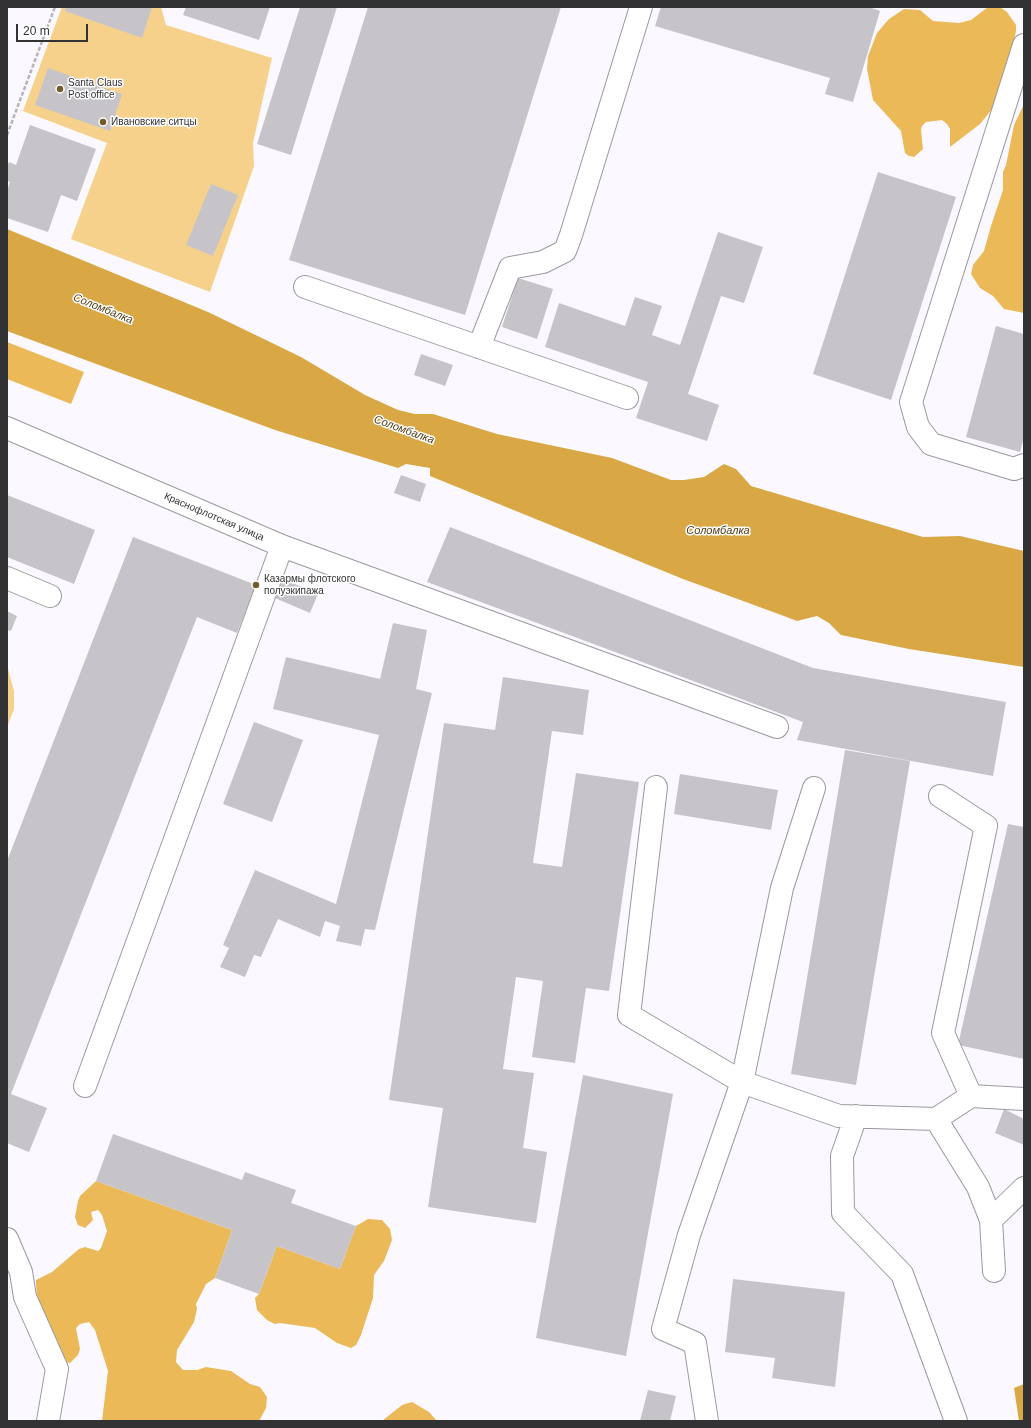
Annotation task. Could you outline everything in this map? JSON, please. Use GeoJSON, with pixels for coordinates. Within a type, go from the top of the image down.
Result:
{"type":"FeatureCollection","features":[{"type":"Feature","properties":{"kind":"street"},"geometry":{"type":"LineString","coordinates":[[479,347],[510,268],[543,262],[565,251],[572,235],[641,7]]}},
{"type":"Feature","properties":{"kind":"street"},"geometry":{"type":"LineString","coordinates":[[1024,45],[911,402],[918,427],[931,444],[1014,469],[1024,465]]}},
{"type":"Feature","properties":{"kind":"street"},"geometry":{"type":"LineString","coordinates":[[305,287],[627,398]]}},
{"type":"Feature","properties":{"kind":"street","name":"Краснофлотская улица"},"geometry":{"type":"LineString","coordinates":[[7,428],[282,546],[777,727]]}},
{"type":"Feature","properties":{"kind":"street"},"geometry":{"type":"LineString","coordinates":[[85,1086],[282,546]]}},
{"type":"Feature","properties":{"kind":"street"},"geometry":{"type":"LineString","coordinates":[[7,578],[50,596]]}},
{"type":"Feature","properties":{"kind":"street"},"geometry":{"type":"LineString","coordinates":[[656,787],[629,1015],[742,1082],[839,1116],[936,1119],[971,1096],[1024,1099]]}},
{"type":"Feature","properties":{"kind":"street"},"geometry":{"type":"LineString","coordinates":[[707,1421],[695,1343],[663,1329],[689,1235],[742,1082],[782,888],[814,788]]}},
{"type":"Feature","properties":{"kind":"street"},"geometry":{"type":"LineString","coordinates":[[940,796],[986,826],[943,1033],[971,1096]]}},
{"type":"Feature","properties":{"kind":"street"},"geometry":{"type":"LineString","coordinates":[[856,1116],[842,1156],[843,1213],[902,1274],[956,1421]]}},
{"type":"Feature","properties":{"kind":"street"},"geometry":{"type":"LineString","coordinates":[[936,1119],[978,1187],[991,1220],[994,1271]]}},
{"type":"Feature","properties":{"kind":"street"},"geometry":{"type":"LineString","coordinates":[[991,1220],[1024,1188]]}},
{"type":"Feature","properties":{"kind":"street"},"geometry":{"type":"LineString","coordinates":[[7,1239],[21,1272],[25,1297],[57,1369],[48,1421]]}},
{"type":"Feature","properties":{"kind":"path"},"geometry":{"type":"LineString","coordinates":[[7,135],[55,7]]}},
{"type":"Feature","properties":{"kind":"shaded area"},"geometry":{"type":"Polygon","coordinates":[[[62,7],[161,7],[166,25],[272,58],[253,143],[254,166],[210,292],[71,239],[107,143],[23,111],[62,7]]]}},
{"type":"Feature","properties":{"kind":"shaded area"},"geometry":{"type":"Polygon","coordinates":[[[988,7],[1000,7],[1007,12],[1016,25],[1013,46],[993,108],[980,124],[950,147],[950,129],[947,124],[942,120],[926,122],[922,126],[921,130],[923,149],[914,157],[909,156],[905,153],[901,131],[873,100],[867,69],[868,56],[877,33],[889,19],[904,9],[920,10],[933,21],[959,23],[971,20],[988,7]]]}},
{"type":"Feature","properties":{"kind":"shaded area"},"geometry":{"type":"Polygon","coordinates":[[[1024,104],[1024,313],[1004,309],[993,296],[980,288],[971,274],[973,265],[984,251],[1003,190],[1003,172],[1006,165],[1014,125],[1024,104]]]}},
{"type":"Feature","properties":{"kind":"shaded area"},"geometry":{"type":"Polygon","coordinates":[[[7,342],[84,372],[71,404],[7,379],[7,342]]]}},
{"type":"Feature","properties":{"kind":"shaded area"},"geometry":{"type":"Polygon","coordinates":[[[7,665],[14,691],[14,709],[7,727],[7,665]]]}},
{"type":"Feature","properties":{"kind":"shaded area"},"geometry":{"type":"Polygon","coordinates":[[[96,1181],[232,1230],[215,1278],[206,1284],[196,1304],[197,1309],[194,1322],[177,1350],[176,1362],[183,1370],[197,1370],[206,1367],[231,1371],[250,1384],[260,1387],[267,1397],[266,1408],[259,1421],[102,1421],[108,1371],[95,1330],[89,1322],[80,1324],[76,1328],[80,1349],[78,1355],[70,1363],[66,1362],[37,1297],[36,1284],[36,1280],[52,1272],[79,1249],[85,1247],[98,1251],[101,1248],[107,1231],[102,1215],[98,1210],[91,1212],[93,1220],[85,1228],[78,1225],[75,1217],[80,1196],[96,1181]]]}},
{"type":"Feature","properties":{"kind":"shaded area"},"geometry":{"type":"Polygon","coordinates":[[[368,1219],[382,1220],[390,1229],[392,1240],[384,1261],[374,1275],[373,1298],[361,1335],[356,1345],[351,1348],[337,1343],[315,1328],[280,1323],[275,1324],[267,1320],[257,1310],[255,1298],[259,1294],[277,1246],[340,1269],[356,1226],[368,1219]]]}},
{"type":"Feature","properties":{"kind":"shaded area"},"geometry":{"type":"Polygon","coordinates":[[[412,1402],[429,1412],[437,1421],[382,1421],[402,1405],[412,1402]]]}},
{"type":"Feature","properties":{"kind":"water","name":"Соломбалка"},"geometry":{"type":"Polygon","coordinates":[[[7,229],[208,312],[301,357],[365,395],[398,410],[415,414],[433,414],[497,434],[612,458],[671,480],[704,477],[724,464],[736,469],[751,486],[923,537],[960,536],[1024,551],[1024,667],[909,649],[841,635],[829,623],[817,616],[797,621],[683,579],[430,476],[430,468],[406,464],[398,468],[275,430],[7,331],[7,229]]]}},
{"type":"Feature","properties":{"kind":"water"},"geometry":{"type":"Polygon","coordinates":[[[1024,1384],[1024,1421],[1019,1421],[1014,1388],[1024,1384]]]}},
{"type":"Feature","properties":{"kind":"building"},"geometry":{"type":"Polygon","coordinates":[[[66,7],[152,7],[142,38],[65,11],[66,7]]]}},
{"type":"Feature","properties":{"kind":"building"},"geometry":{"type":"Polygon","coordinates":[[[186,7],[270,7],[259,40],[183,15],[186,7]]]}},
{"type":"Feature","properties":{"kind":"building"},"geometry":{"type":"Polygon","coordinates":[[[300,7],[337,7],[291,155],[257,144],[300,7]]]}},
{"type":"Feature","properties":{"kind":"building"},"geometry":{"type":"Polygon","coordinates":[[[368,7],[561,7],[465,315],[289,260],[368,7]]]}},
{"type":"Feature","properties":{"kind":"building"},"geometry":{"type":"Polygon","coordinates":[[[661,7],[869,7],[880,11],[853,102],[825,94],[830,78],[655,26],[661,7]]]}},
{"type":"Feature","properties":{"kind":"building"},"geometry":{"type":"Polygon","coordinates":[[[48,68],[122,94],[110,131],[35,105],[48,68]]]}},
{"type":"Feature","properties":{"kind":"building"},"geometry":{"type":"Polygon","coordinates":[[[30,125],[96,149],[77,201],[61,195],[48,232],[7,218],[7,191],[10,182],[7,181],[7,167],[9,162],[16,165],[30,125]]]}},
{"type":"Feature","properties":{"kind":"building"},"geometry":{"type":"Polygon","coordinates":[[[878,172],[956,197],[891,400],[813,374],[878,172]]]}},
{"type":"Feature","properties":{"kind":"building"},"geometry":{"type":"Polygon","coordinates":[[[211,184],[238,195],[213,256],[186,245],[211,184]]]}},
{"type":"Feature","properties":{"kind":"building"},"geometry":{"type":"Polygon","coordinates":[[[718,232],[763,247],[744,303],[721,296],[688,394],[719,405],[707,441],[636,418],[648,382],[545,347],[559,303],[625,326],[635,297],[662,306],[652,335],[680,345],[718,232]]]}},
{"type":"Feature","properties":{"kind":"building"},"geometry":{"type":"Polygon","coordinates":[[[518,278],[553,289],[537,339],[502,327],[518,278]]]}},
{"type":"Feature","properties":{"kind":"building"},"geometry":{"type":"Polygon","coordinates":[[[996,326],[1024,334],[1024,437],[1020,452],[966,437],[996,326]]]}},
{"type":"Feature","properties":{"kind":"building"},"geometry":{"type":"Polygon","coordinates":[[[421,354],[453,365],[445,386],[414,375],[421,354]]]}},
{"type":"Feature","properties":{"kind":"building"},"geometry":{"type":"Polygon","coordinates":[[[401,475],[426,484],[420,502],[394,493],[401,475]]]}},
{"type":"Feature","properties":{"kind":"building"},"geometry":{"type":"Polygon","coordinates":[[[7,495],[95,530],[74,584],[7,557],[7,495]]]}},
{"type":"Feature","properties":{"kind":"building"},"geometry":{"type":"Polygon","coordinates":[[[450,527],[813,668],[1006,702],[993,776],[797,740],[803,722],[427,582],[450,527]]]}},
{"type":"Feature","properties":{"kind":"building"},"geometry":{"type":"Polygon","coordinates":[[[133,537],[256,585],[237,633],[197,617],[11,1094],[47,1108],[29,1152],[7,1143],[7,861],[133,537]]]}},
{"type":"Feature","properties":{"kind":"building"},"geometry":{"type":"Polygon","coordinates":[[[283,579],[318,594],[310,613],[275,598],[283,579]]]}},
{"type":"Feature","properties":{"kind":"building"},"geometry":{"type":"Polygon","coordinates":[[[7,611],[17,616],[11,631],[7,630],[7,611]]]}},
{"type":"Feature","properties":{"kind":"building"},"geometry":{"type":"Polygon","coordinates":[[[393,623],[427,630],[416,689],[432,693],[375,930],[365,929],[361,946],[336,941],[340,926],[325,921],[320,937],[278,919],[261,957],[254,955],[245,977],[220,967],[229,948],[223,945],[255,870],[336,904],[379,735],[273,709],[286,657],[380,679],[393,623]]]}},
{"type":"Feature","properties":{"kind":"building"},"geometry":{"type":"Polygon","coordinates":[[[503,677],[589,690],[583,735],[552,731],[533,863],[562,867],[576,773],[639,782],[609,991],[586,988],[575,1063],[532,1057],[543,981],[516,977],[503,1069],[534,1073],[523,1148],[547,1152],[536,1223],[428,1207],[443,1108],[389,1100],[444,723],[495,730],[503,677]]]}},
{"type":"Feature","properties":{"kind":"building"},"geometry":{"type":"Polygon","coordinates":[[[254,722],[303,740],[272,822],[223,804],[254,722]]]}},
{"type":"Feature","properties":{"kind":"building"},"geometry":{"type":"Polygon","coordinates":[[[845,750],[910,761],[856,1085],[791,1074],[845,750]]]}},
{"type":"Feature","properties":{"kind":"building"},"geometry":{"type":"Polygon","coordinates":[[[680,774],[778,790],[771,830],[674,814],[680,774]]]}},
{"type":"Feature","properties":{"kind":"building"},"geometry":{"type":"Polygon","coordinates":[[[1008,824],[1024,827],[1024,1059],[958,1045],[1008,824]]]}},
{"type":"Feature","properties":{"kind":"building"},"geometry":{"type":"Polygon","coordinates":[[[583,1075],[673,1094],[626,1356],[536,1338],[583,1075]]]}},
{"type":"Feature","properties":{"kind":"building"},"geometry":{"type":"Polygon","coordinates":[[[1004,1109],[1024,1119],[1024,1145],[995,1133],[1004,1109]]]}},
{"type":"Feature","properties":{"kind":"building"},"geometry":{"type":"Polygon","coordinates":[[[113,1134],[242,1180],[245,1172],[296,1190],[291,1203],[356,1226],[340,1269],[277,1246],[259,1294],[215,1278],[232,1230],[96,1181],[113,1134]]]}},
{"type":"Feature","properties":{"kind":"building"},"geometry":{"type":"Polygon","coordinates":[[[733,1279],[845,1292],[835,1387],[772,1378],[775,1358],[725,1352],[733,1279]]]}},
{"type":"Feature","properties":{"kind":"building"},"geometry":{"type":"Polygon","coordinates":[[[648,1390],[676,1396],[670,1421],[640,1421],[648,1390]]]}},
{"type":"Feature","properties":{"kind":"place","name":"Santa Claus Post office"},"geometry":{"type":"Point","coordinates":[60,89]}},
{"type":"Feature","properties":{"kind":"place","name":"Ивановские ситцы"},"geometry":{"type":"Point","coordinates":[103,122]}},
{"type":"Feature","properties":{"kind":"place","name":"Казармы флотского полуэкипажа"},"geometry":{"type":"Point","coordinates":[256,585]}}]}
